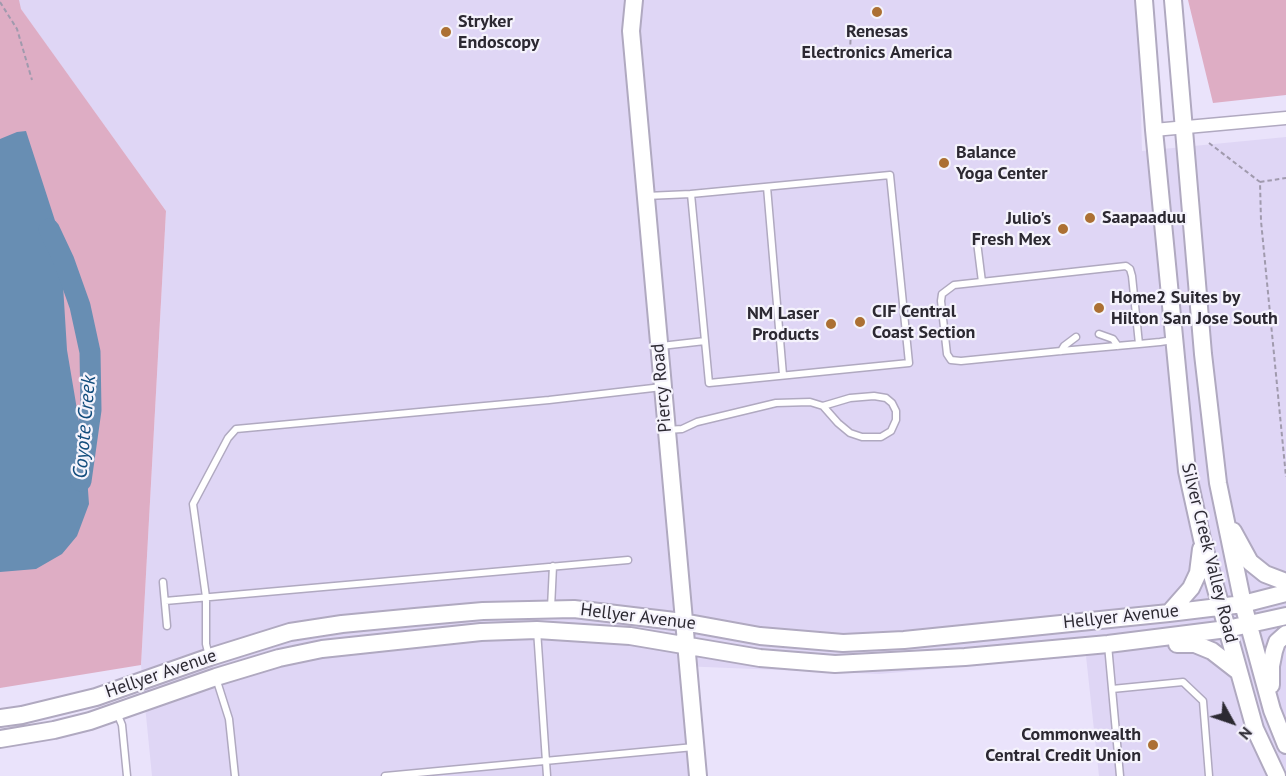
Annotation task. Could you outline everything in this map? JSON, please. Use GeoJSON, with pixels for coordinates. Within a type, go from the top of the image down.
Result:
{"type":"FeatureCollection","features":[{"type":"Feature","properties":{"kind":"main road","name":"Piercy Road"},"geometry":{"type":"LineString","coordinates":[[634,0],[631,30],[698,776]]}},
{"type":"Feature","properties":{"kind":"main road","name":"Silver Creek Valley Road"},"geometry":{"type":"LineString","coordinates":[[1144,0],[1154,130],[1187,471],[1202,540],[1255,729],[1277,776]]}},
{"type":"Feature","properties":{"kind":"main road","name":"Silver Creek Valley Road"},"geometry":{"type":"LineString","coordinates":[[1173,0],[1203,354],[1215,464],[1244,603],[1272,710],[1286,746]]}},
{"type":"Feature","properties":{"kind":"main road"},"geometry":{"type":"LineString","coordinates":[[1224,515],[1250,562],[1265,574],[1286,582]]}},
{"type":"Feature","properties":{"kind":"main road"},"geometry":{"type":"LineString","coordinates":[[1169,614],[1191,588],[1198,573],[1202,540]]}},
{"type":"Feature","properties":{"kind":"main road","name":"Hellyer Avenue"},"geometry":{"type":"LineString","coordinates":[[0,718],[22,715],[96,696],[290,632],[342,624],[483,611],[594,610],[683,622],[760,636],[843,643],[904,640],[1169,614],[1244,603],[1286,593]]}},
{"type":"Feature","properties":{"kind":"main road","name":"Hellyer Avenue"},"geometry":{"type":"LineString","coordinates":[[0,739],[54,730],[117,712],[216,677],[279,658],[322,649],[481,632],[537,630],[630,636],[760,658],[835,664],[964,657],[1108,644],[1227,629],[1286,616]]}},
{"type":"Feature","properties":{"kind":"main road"},"geometry":{"type":"LineString","coordinates":[[1272,710],[1271,666],[1277,642],[1286,634]]}},
{"type":"Feature","properties":{"kind":"main road"},"geometry":{"type":"LineString","coordinates":[[1108,644],[1195,644],[1212,651],[1239,672]]}},
{"type":"Feature","properties":{"kind":"main road"},"geometry":{"type":"LineString","coordinates":[[210,657],[216,677]]}},
{"type":"Feature","properties":{"kind":"street"},"geometry":{"type":"LineString","coordinates":[[1154,130],[1286,118]]}},
{"type":"Feature","properties":{"kind":"lane"},"geometry":{"type":"LineString","coordinates":[[645,196],[890,176],[909,363],[709,383],[691,194]]}},
{"type":"Feature","properties":{"kind":"lane"},"geometry":{"type":"LineString","coordinates":[[767,187],[783,375]]}},
{"type":"Feature","properties":{"kind":"lane"},"geometry":{"type":"LineString","coordinates":[[977,242],[982,282]]}},
{"type":"Feature","properties":{"kind":"lane"},"geometry":{"type":"LineString","coordinates":[[1139,344],[1132,276],[1130,269],[1126,266],[954,285],[942,294],[947,354],[951,360],[960,361],[1139,344],[1174,340]]}},
{"type":"Feature","properties":{"kind":"lane"},"geometry":{"type":"LineString","coordinates":[[1099,334],[1113,339],[1118,346]]}},
{"type":"Feature","properties":{"kind":"lane"},"geometry":{"type":"LineString","coordinates":[[1061,351],[1076,337]]}},
{"type":"Feature","properties":{"kind":"lane"},"geometry":{"type":"LineString","coordinates":[[659,346],[705,341]]}},
{"type":"Feature","properties":{"kind":"lane"},"geometry":{"type":"LineString","coordinates":[[210,657],[206,644],[206,597],[194,504],[228,438],[236,429],[662,387]]}},
{"type":"Feature","properties":{"kind":"lane"},"geometry":{"type":"LineString","coordinates":[[666,430],[682,429],[697,422],[776,403],[810,402],[823,406],[850,398],[886,398],[896,411],[896,420],[891,431],[881,437],[862,437],[844,428],[829,415],[823,406]]}},
{"type":"Feature","properties":{"kind":"lane"},"geometry":{"type":"LineString","coordinates":[[165,602],[628,560]]}},
{"type":"Feature","properties":{"kind":"lane"},"geometry":{"type":"LineString","coordinates":[[551,609],[553,566]]}},
{"type":"Feature","properties":{"kind":"lane"},"geometry":{"type":"LineString","coordinates":[[163,582],[167,627]]}},
{"type":"Feature","properties":{"kind":"lane"},"geometry":{"type":"LineString","coordinates":[[537,630],[547,776]]}},
{"type":"Feature","properties":{"kind":"lane"},"geometry":{"type":"LineString","coordinates":[[1108,644],[1120,776]]}},
{"type":"Feature","properties":{"kind":"lane"},"geometry":{"type":"LineString","coordinates":[[216,677],[230,719],[235,776]]}},
{"type":"Feature","properties":{"kind":"lane"},"geometry":{"type":"LineString","coordinates":[[1112,689],[1183,682],[1203,701],[1209,776]]}},
{"type":"Feature","properties":{"kind":"lane"},"geometry":{"type":"LineString","coordinates":[[117,712],[122,725],[127,776]]}},
{"type":"Feature","properties":{"kind":"lane"},"geometry":{"type":"LineString","coordinates":[[385,776],[694,747]]}},
{"type":"Feature","properties":{"kind":"path"},"geometry":{"type":"LineString","coordinates":[[0,2],[17,28],[32,80]]}},
{"type":"Feature","properties":{"kind":"path"},"geometry":{"type":"LineString","coordinates":[[850,52],[851,29]]}},
{"type":"Feature","properties":{"kind":"path"},"geometry":{"type":"LineString","coordinates":[[1209,143],[1260,182],[1286,178]]}},
{"type":"Feature","properties":{"kind":"path"},"geometry":{"type":"LineString","coordinates":[[1260,182],[1261,221],[1286,477]]}},
{"type":"Feature","properties":{"kind":"shaded area"},"geometry":{"type":"Polygon","coordinates":[[[0,0],[19,0],[21,9],[166,211],[141,665],[0,688],[0,0]]]}},
{"type":"Feature","properties":{"kind":"shaded area"},"geometry":{"type":"Polygon","coordinates":[[[16,0],[1138,0],[1142,151],[1286,137],[1286,776],[1099,776],[1086,656],[879,674],[680,666],[689,776],[152,776],[141,665],[166,211],[16,0]]]}},
{"type":"Feature","properties":{"kind":"shaded area"},"geometry":{"type":"Polygon","coordinates":[[[1188,0],[1286,0],[1286,95],[1213,103],[1188,0]]]}},
{"type":"Feature","properties":{"kind":"water"},"geometry":{"type":"Polygon","coordinates":[[[26,131],[60,236],[67,350],[86,463],[89,504],[77,536],[62,554],[36,569],[0,572],[0,139],[26,131]]]}},
{"type":"Feature","properties":{"kind":"waterway","name":"Coyote Creek"},"geometry":{"type":"LineString","coordinates":[[49,229],[64,261],[80,306],[90,352],[91,410],[81,481]]}},
{"type":"Feature","properties":{"kind":"place","name":"Renesas Electronics America"},"geometry":{"type":"Point","coordinates":[877,12]}},
{"type":"Feature","properties":{"kind":"place","name":"Stryker Endoscopy"},"geometry":{"type":"Point","coordinates":[446,32]}},
{"type":"Feature","properties":{"kind":"place","name":"Balance Yoga Center"},"geometry":{"type":"Point","coordinates":[944,163]}},
{"type":"Feature","properties":{"kind":"place","name":"Saapaaduu"},"geometry":{"type":"Point","coordinates":[1090,218]}},
{"type":"Feature","properties":{"kind":"place","name":"Julio's Fresh Mex"},"geometry":{"type":"Point","coordinates":[1063,229]}},
{"type":"Feature","properties":{"kind":"place","name":"Home2 Suites by Hilton San Jose South"},"geometry":{"type":"Point","coordinates":[1099,308]}},
{"type":"Feature","properties":{"kind":"place","name":"CIF Central Coast Section"},"geometry":{"type":"Point","coordinates":[860,322]}},
{"type":"Feature","properties":{"kind":"place","name":"NM Laser Products"},"geometry":{"type":"Point","coordinates":[831,324]}},
{"type":"Feature","properties":{"kind":"place","name":"Commonwealth Central Credit Union"},"geometry":{"type":"Point","coordinates":[1153,745]}}]}
